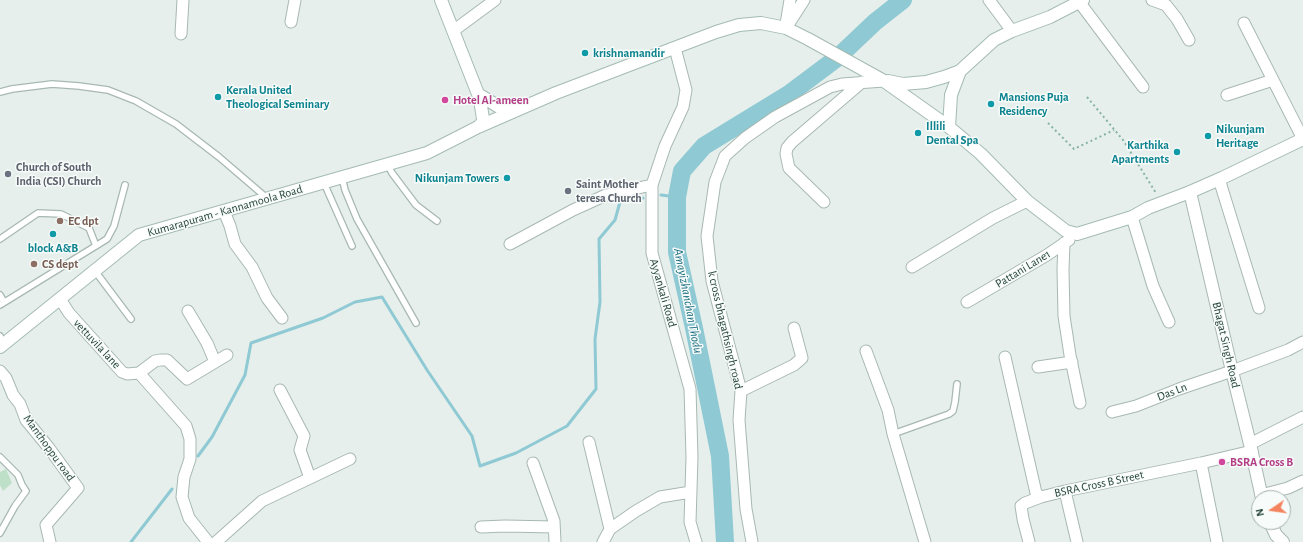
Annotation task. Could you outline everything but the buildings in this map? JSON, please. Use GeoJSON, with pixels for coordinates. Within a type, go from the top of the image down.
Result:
{"type":"FeatureCollection","features":[{"type":"Feature","properties":{"kind":"main road"},"geometry":{"type":"LineString","coordinates":[[441,0],[480,99],[483,122],[478,127]]}},
{"type":"Feature","properties":{"kind":"main road"},"geometry":{"type":"LineString","coordinates":[[884,81],[903,84],[926,82],[944,77],[960,70],[994,40],[1012,31],[1050,17],[1081,1]]}},
{"type":"Feature","properties":{"kind":"main road","name":"Kumarapuram - Kannamoola Road"},"geometry":{"type":"LineString","coordinates":[[1,342],[60,299],[139,235],[427,153],[478,127],[556,93],[739,25],[761,23],[786,28],[808,39],[866,78],[884,81]]}},
{"type":"Feature","properties":{"kind":"main road"},"geometry":{"type":"LineString","coordinates":[[949,127],[951,95],[960,70]]}},
{"type":"Feature","properties":{"kind":"main road"},"geometry":{"type":"LineString","coordinates":[[884,81],[949,127],[981,154],[1027,201],[1066,231],[1077,234],[1132,217],[1162,202],[1190,192],[1219,179],[1303,139]]}},
{"type":"Feature","properties":{"kind":"main road"},"geometry":{"type":"LineString","coordinates":[[478,94],[499,107],[507,110],[520,109]]}},
{"type":"Feature","properties":{"kind":"main road","name":"Bhagat Singh Road"},"geometry":{"type":"LineString","coordinates":[[1190,192],[1251,447],[1260,490]]}},
{"type":"Feature","properties":{"kind":"main road"},"geometry":{"type":"LineString","coordinates":[[1274,530],[1276,535],[1283,542]]}},
{"type":"Feature","properties":{"kind":"street"},"geometry":{"type":"LineString","coordinates":[[182,34],[183,0]]}},
{"type":"Feature","properties":{"kind":"street"},"geometry":{"type":"LineString","coordinates":[[291,22],[296,0]]}},
{"type":"Feature","properties":{"kind":"street"},"geometry":{"type":"LineString","coordinates":[[453,31],[495,0]]}},
{"type":"Feature","properties":{"kind":"street"},"geometry":{"type":"LineString","coordinates":[[786,28],[790,0]]}},
{"type":"Feature","properties":{"kind":"street"},"geometry":{"type":"LineString","coordinates":[[786,28],[804,0]]}},
{"type":"Feature","properties":{"kind":"street"},"geometry":{"type":"LineString","coordinates":[[989,0],[1012,31]]}},
{"type":"Feature","properties":{"kind":"street"},"geometry":{"type":"LineString","coordinates":[[1152,0],[1166,5],[1178,19],[1189,40]]}},
{"type":"Feature","properties":{"kind":"street"},"geometry":{"type":"LineString","coordinates":[[1081,1],[1144,87]]}},
{"type":"Feature","properties":{"kind":"street"},"geometry":{"type":"LineString","coordinates":[[1244,23],[1303,139]]}},
{"type":"Feature","properties":{"kind":"street","name":"Ayyankali Road"},"geometry":{"type":"LineString","coordinates":[[675,48],[686,90],[683,107],[665,146],[652,185],[652,252],[690,389],[692,457],[690,522],[696,542]]}},
{"type":"Feature","properties":{"kind":"street"},"geometry":{"type":"LineString","coordinates":[[824,202],[789,168],[786,154],[787,148],[866,78]]}},
{"type":"Feature","properties":{"kind":"street","name":"k cross bhagathsingh road"},"geometry":{"type":"LineString","coordinates":[[752,542],[746,509],[740,420],[741,391],[712,281],[707,236],[715,182],[725,156],[745,138],[775,117],[830,87],[866,78]]}},
{"type":"Feature","properties":{"kind":"street"},"geometry":{"type":"LineString","coordinates":[[1227,95],[1273,80]]}},
{"type":"Feature","properties":{"kind":"street"},"geometry":{"type":"LineString","coordinates":[[1219,179],[1258,308]]}},
{"type":"Feature","properties":{"kind":"street"},"geometry":{"type":"LineString","coordinates":[[510,244],[573,210],[606,195],[652,185]]}},
{"type":"Feature","properties":{"kind":"street"},"geometry":{"type":"LineString","coordinates":[[912,266],[993,218],[1027,201]]}},
{"type":"Feature","properties":{"kind":"street"},"geometry":{"type":"LineString","coordinates":[[224,212],[235,244],[252,267],[268,298],[282,318]]}},
{"type":"Feature","properties":{"kind":"street"},"geometry":{"type":"LineString","coordinates":[[1132,217],[1153,286],[1169,322]]}},
{"type":"Feature","properties":{"kind":"street","name":"Pattani Lane1"},"geometry":{"type":"LineString","coordinates":[[967,302],[1047,255],[1077,234]]}},
{"type":"Feature","properties":{"kind":"street"},"geometry":{"type":"LineString","coordinates":[[1064,243],[1063,308],[1080,403]]}},
{"type":"Feature","properties":{"kind":"street","name":"vettuvila lane"},"geometry":{"type":"LineString","coordinates":[[60,299],[68,313],[122,372],[127,374],[139,373]]}},
{"type":"Feature","properties":{"kind":"street"},"geometry":{"type":"LineString","coordinates":[[188,311],[207,343],[215,362]]}},
{"type":"Feature","properties":{"kind":"street"},"geometry":{"type":"LineString","coordinates":[[741,391],[794,365],[802,358],[794,328]]}},
{"type":"Feature","properties":{"kind":"street","name":"Das Ln"},"geometry":{"type":"LineString","coordinates":[[1112,412],[1136,406],[1179,389],[1232,371],[1288,350],[1303,342]]}},
{"type":"Feature","properties":{"kind":"street"},"geometry":{"type":"LineString","coordinates":[[866,351],[888,410],[893,434],[925,542]]}},
{"type":"Feature","properties":{"kind":"street"},"geometry":{"type":"LineString","coordinates":[[208,542],[189,518],[182,497],[184,477],[190,459],[190,439],[186,426],[139,373],[155,361],[167,360],[187,379],[227,355]]}},
{"type":"Feature","properties":{"kind":"street","name":"BSRA Cross B Street"},"geometry":{"type":"LineString","coordinates":[[1005,357],[1034,487],[1036,493],[1041,497],[1201,463],[1251,447],[1303,417]]}},
{"type":"Feature","properties":{"kind":"street"},"geometry":{"type":"LineString","coordinates":[[1038,367],[1071,358]]}},
{"type":"Feature","properties":{"kind":"street","name":"Manthoppu road"},"geometry":{"type":"LineString","coordinates":[[0,371],[6,378],[13,395],[20,404],[26,420],[49,448],[78,488],[46,525],[50,542]]}},
{"type":"Feature","properties":{"kind":"street"},"geometry":{"type":"LineString","coordinates":[[280,390],[304,436],[300,450],[310,478]]}},
{"type":"Feature","properties":{"kind":"street"},"geometry":{"type":"LineString","coordinates":[[589,442],[610,529]]}},
{"type":"Feature","properties":{"kind":"street"},"geometry":{"type":"LineString","coordinates":[[216,542],[262,501],[350,459]]}},
{"type":"Feature","properties":{"kind":"street"},"geometry":{"type":"LineString","coordinates":[[533,463],[554,521],[555,542]]}},
{"type":"Feature","properties":{"kind":"street"},"geometry":{"type":"LineString","coordinates":[[1201,463],[1217,542]]}},
{"type":"Feature","properties":{"kind":"street"},"geometry":{"type":"LineString","coordinates":[[1281,490],[1303,481]]}},
{"type":"Feature","properties":{"kind":"street"},"geometry":{"type":"LineString","coordinates":[[1065,491],[1077,542]]}},
{"type":"Feature","properties":{"kind":"street"},"geometry":{"type":"LineString","coordinates":[[603,542],[610,529],[660,497],[691,492]]}},
{"type":"Feature","properties":{"kind":"street"},"geometry":{"type":"LineString","coordinates":[[1029,542],[1021,506],[1041,497]]}},
{"type":"Feature","properties":{"kind":"street"},"geometry":{"type":"LineString","coordinates":[[481,527],[554,527]]}},
{"type":"Feature","properties":{"kind":"lane"},"geometry":{"type":"LineString","coordinates":[[0,92],[52,84],[108,90],[136,101],[176,124],[219,157],[268,199]]}},
{"type":"Feature","properties":{"kind":"lane"},"geometry":{"type":"LineString","coordinates":[[387,164],[416,205],[437,221]]}},
{"type":"Feature","properties":{"kind":"lane"},"geometry":{"type":"LineString","coordinates":[[342,177],[345,190],[357,219],[416,323]]}},
{"type":"Feature","properties":{"kind":"lane"},"geometry":{"type":"LineString","coordinates":[[324,182],[352,246]]}},
{"type":"Feature","properties":{"kind":"lane"},"geometry":{"type":"LineString","coordinates":[[0,295],[2,304],[107,239],[114,226],[125,185]]}},
{"type":"Feature","properties":{"kind":"lane"},"geometry":{"type":"LineString","coordinates":[[0,239],[38,213],[61,214],[88,228],[96,246]]}},
{"type":"Feature","properties":{"kind":"lane"},"geometry":{"type":"LineString","coordinates":[[94,271],[131,319]]}},
{"type":"Feature","properties":{"kind":"lane"},"geometry":{"type":"LineString","coordinates":[[893,434],[949,414],[953,411],[957,384]]}},
{"type":"Feature","properties":{"kind":"lane"},"geometry":{"type":"LineString","coordinates":[[0,457],[18,475],[26,491],[15,506],[0,533]]}},
{"type":"Feature","properties":{"kind":"path"},"geometry":{"type":"LineString","coordinates":[[1086,97],[1123,140],[1162,202]]}},
{"type":"Feature","properties":{"kind":"path"},"geometry":{"type":"LineString","coordinates":[[1048,123],[1074,149],[1114,130]]}},
{"type":"Feature","properties":{"kind":"green space"},"geometry":{"type":"Polygon","coordinates":[[[6,469],[12,483],[3,491],[0,485],[0,472],[6,469]]]}},
{"type":"Feature","properties":{"kind":"waterway","name":"Amayizhanchan Thodu"},"geometry":{"type":"LineString","coordinates":[[725,542],[720,456],[677,252],[677,197],[682,171],[704,146],[789,94],[837,58],[875,22],[903,0]]}},
{"type":"Feature","properties":{"kind":"waterway"},"geometry":{"type":"LineString","coordinates":[[661,195],[677,197]]}},
{"type":"Feature","properties":{"kind":"waterway"},"geometry":{"type":"LineString","coordinates":[[198,456],[212,437],[245,375],[251,343],[323,318],[355,302],[382,297],[427,370],[472,436],[480,466],[516,453],[567,426],[596,389],[595,339],[600,302],[599,239],[615,220],[620,202],[643,198]]}},
{"type":"Feature","properties":{"kind":"waterway"},"geometry":{"type":"LineString","coordinates":[[131,542],[172,489]]}},
{"type":"Feature","properties":{"kind":"place","name":"krishnamandir"},"geometry":{"type":"Point","coordinates":[585,53]}},
{"type":"Feature","properties":{"kind":"place","name":"Kerala United Theological Seminary"},"geometry":{"type":"Point","coordinates":[218,97]}},
{"type":"Feature","properties":{"kind":"place","name":"Hotel Al-ameen"},"geometry":{"type":"Point","coordinates":[445,100]}},
{"type":"Feature","properties":{"kind":"place","name":"Mansions Puja Residency"},"geometry":{"type":"Point","coordinates":[991,104]}},
{"type":"Feature","properties":{"kind":"place","name":"Illili Dental Spa"},"geometry":{"type":"Point","coordinates":[918,133]}},
{"type":"Feature","properties":{"kind":"place","name":"Nikunjam Heritage"},"geometry":{"type":"Point","coordinates":[1208,136]}},
{"type":"Feature","properties":{"kind":"place","name":"Karthika Apartments"},"geometry":{"type":"Point","coordinates":[1177,152]}},
{"type":"Feature","properties":{"kind":"place","name":"Church of South India (CSI) Church"},"geometry":{"type":"Point","coordinates":[8,174]}},
{"type":"Feature","properties":{"kind":"place","name":"Nikunjam Towers"},"geometry":{"type":"Point","coordinates":[507,178]}},
{"type":"Feature","properties":{"kind":"place","name":"Saint Mother teresa Church"},"geometry":{"type":"Point","coordinates":[568,191]}},
{"type":"Feature","properties":{"kind":"place","name":"EC dpt"},"geometry":{"type":"Point","coordinates":[60,221]}},
{"type":"Feature","properties":{"kind":"place","name":"block A&B"},"geometry":{"type":"Point","coordinates":[53,234]}},
{"type":"Feature","properties":{"kind":"place","name":"CS dept"},"geometry":{"type":"Point","coordinates":[34,264]}},
{"type":"Feature","properties":{"kind":"place","name":"BSRA Cross B"},"geometry":{"type":"Point","coordinates":[1222,462]}}]}
